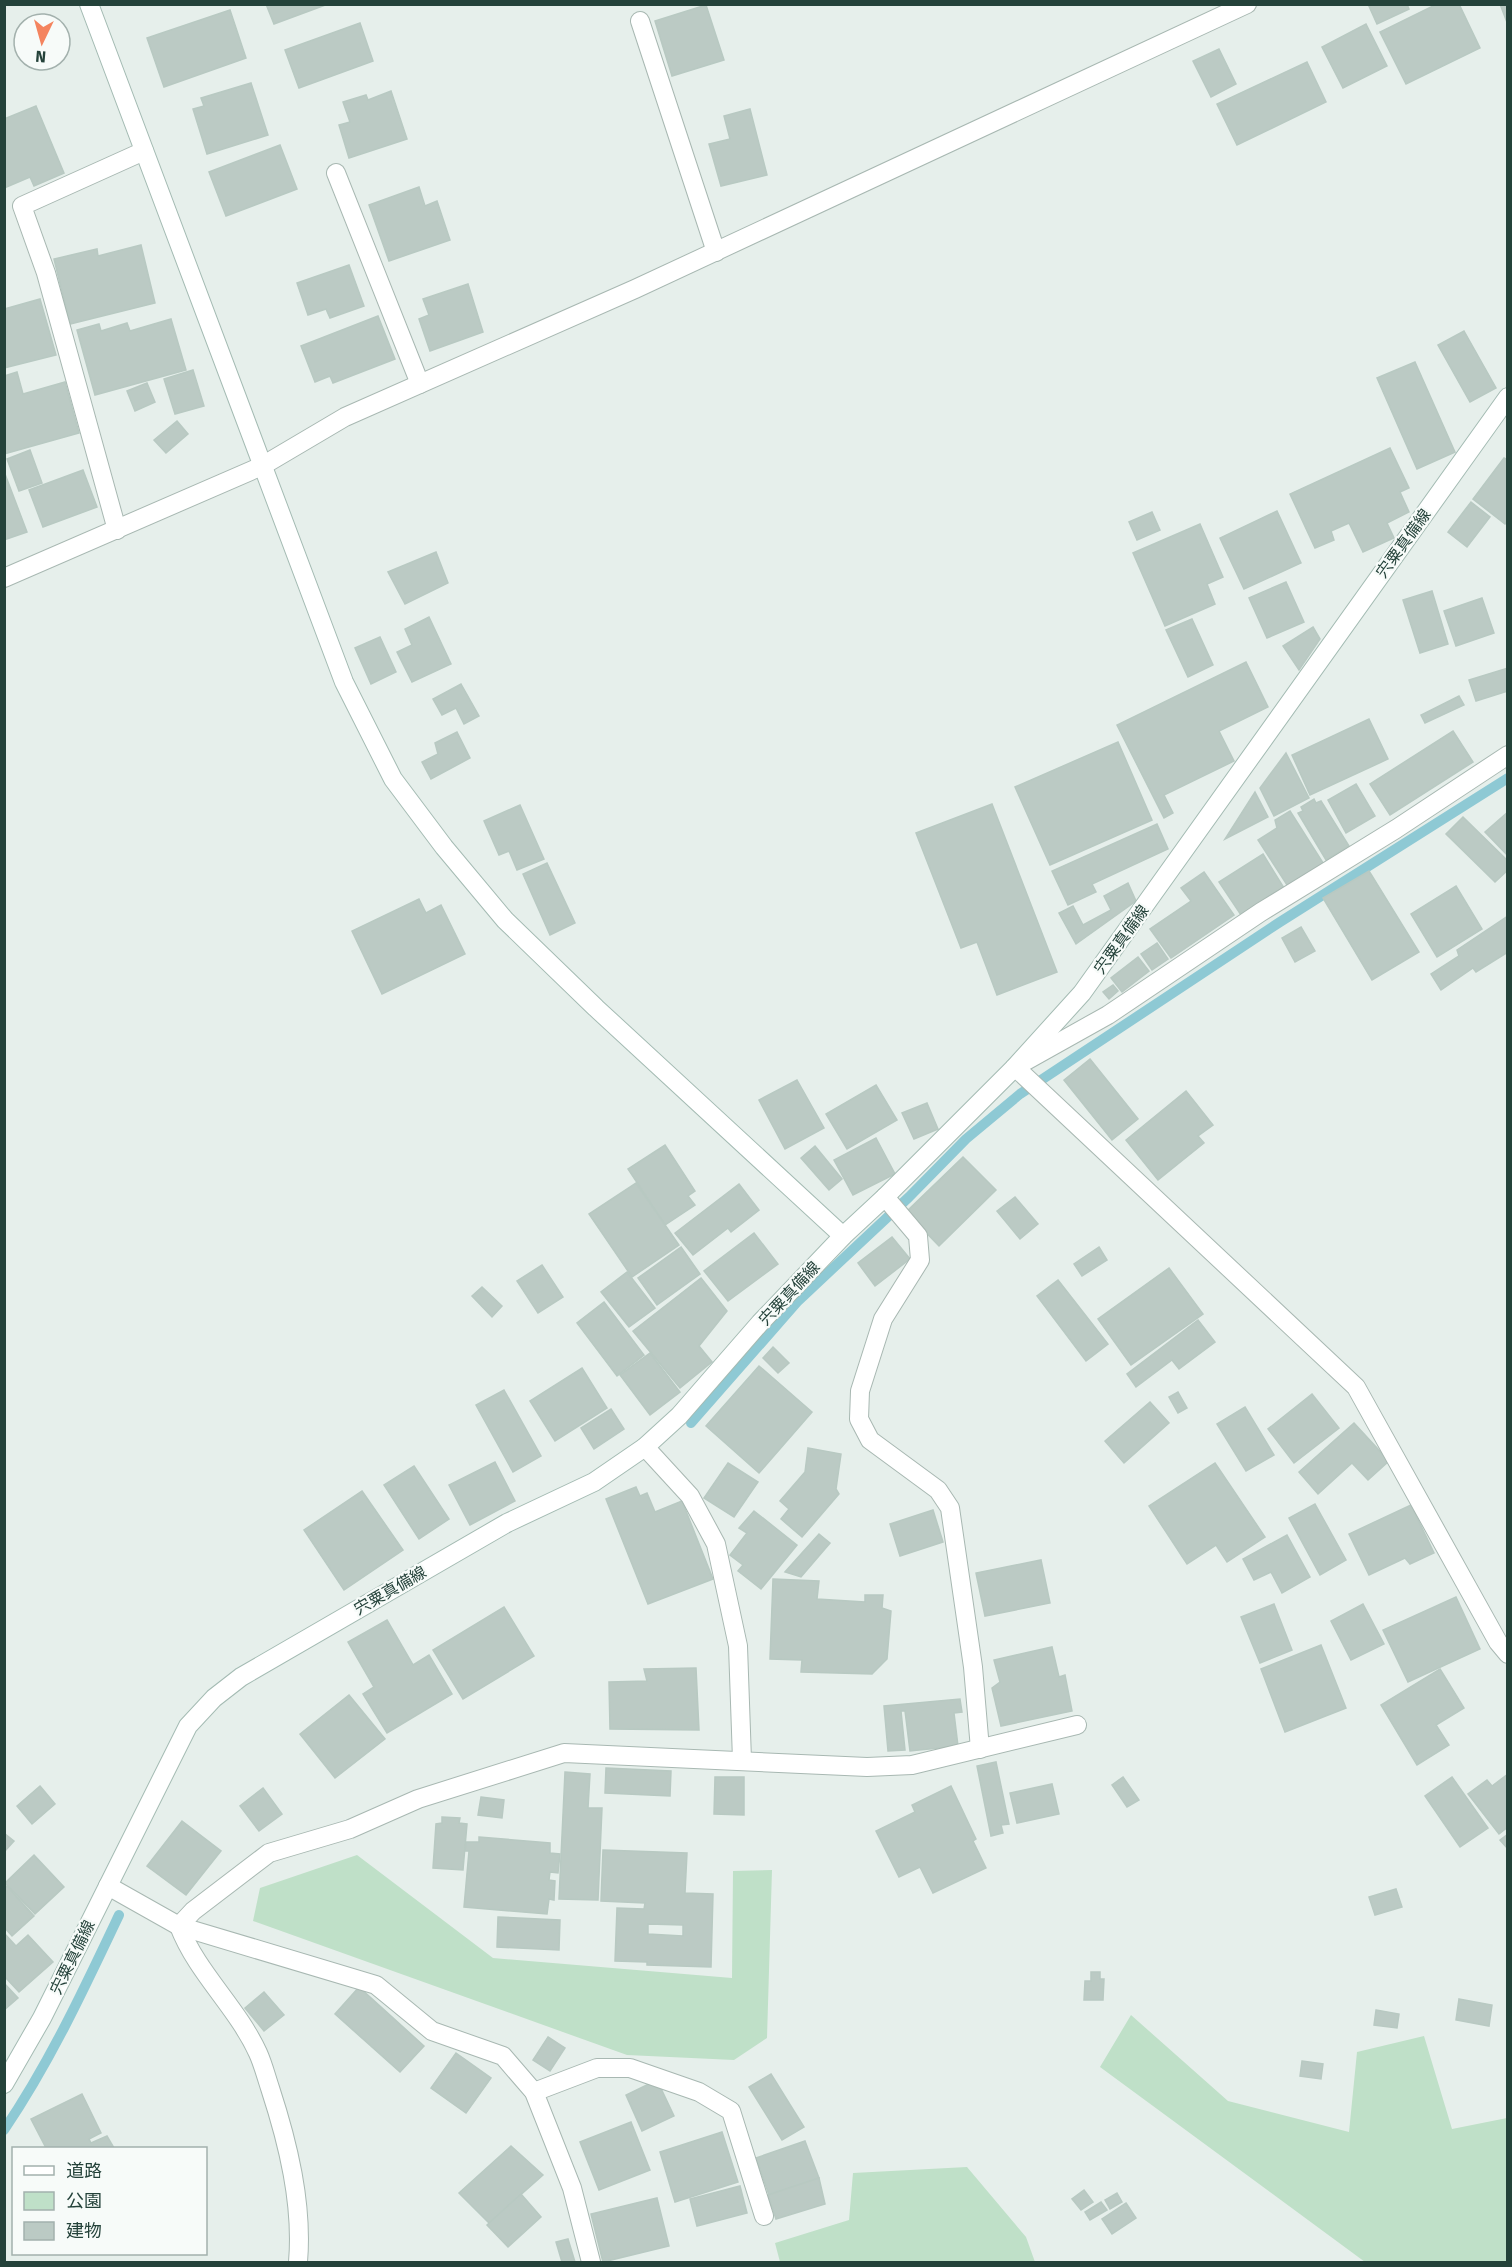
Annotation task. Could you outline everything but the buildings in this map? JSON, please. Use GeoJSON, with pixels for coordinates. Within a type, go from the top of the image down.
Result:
{"type":"FeatureCollection","features":[{"type":"Feature","properties":{"kind":"street"},"geometry":{"type":"LineString","coordinates":[[89,4],[344,682],[393,778],[438,839],[505,920],[596,1008],[843,1236]]}},
{"type":"Feature","properties":{"kind":"street"},"geometry":{"type":"LineString","coordinates":[[4,578],[262,466],[345,417],[716,252],[1247,4]]}},
{"type":"Feature","properties":{"kind":"street"},"geometry":{"type":"LineString","coordinates":[[640,21],[716,252]]}},
{"type":"Feature","properties":{"kind":"street"},"geometry":{"type":"LineString","coordinates":[[117,530],[46,273],[22,206],[144,151]]}},
{"type":"Feature","properties":{"kind":"street"},"geometry":{"type":"LineString","coordinates":[[336,173],[420,384]]}},
{"type":"Feature","properties":{"kind":"street","name":"宍粟真備線"},"geometry":{"type":"LineString","coordinates":[[4,2084],[42,2018],[188,1726],[214,1698],[241,1677],[507,1523],[594,1482],[645,1448],[679,1416],[760,1323],[843,1236],[892,1205],[1026,1079],[1082,993],[1508,397]]}},
{"type":"Feature","properties":{"kind":"street"},"geometry":{"type":"LineString","coordinates":[[1508,755],[1261,912],[1108,1014],[1026,1079],[1356,1387],[1498,1642],[1508,1654]]}},
{"type":"Feature","properties":{"kind":"street"},"geometry":{"type":"LineString","coordinates":[[892,1205],[918,1236],[920,1260],[884,1319],[860,1391],[859,1419],[870,1440],[938,1490],[950,1508],[973,1667],[980,1749]]}},
{"type":"Feature","properties":{"kind":"street"},"geometry":{"type":"LineString","coordinates":[[645,1448],[690,1497],[716,1544],[738,1646],[742,1760]]}},
{"type":"Feature","properties":{"kind":"street"},"geometry":{"type":"LineString","coordinates":[[179,1926],[192,1911],[269,1853],[351,1829],[418,1799],[564,1753],[867,1767],[912,1765],[1077,1725]]}},
{"type":"Feature","properties":{"kind":"street"},"geometry":{"type":"LineString","coordinates":[[108,1886],[179,1926],[376,1985],[432,2031],[503,2056],[534,2092],[572,2188],[591,2262]]}},
{"type":"Feature","properties":{"kind":"street"},"geometry":{"type":"LineString","coordinates":[[179,1926],[186,1946],[228,2003],[258,2053],[278,2113],[292,2172],[300,2237],[298,2262]]}},
{"type":"Feature","properties":{"kind":"street"},"geometry":{"type":"LineString","coordinates":[[534,2092],[597,2068],[630,2068],[699,2092],[731,2111],[764,2216]]}},
{"type":"Feature","properties":{"kind":"green space"},"geometry":{"type":"Polygon","coordinates":[[[357,1855],[493,1958],[732,1978],[733,1871],[772,1870],[767,2038],[734,2060],[627,2055],[253,1921],[260,1888],[357,1855]]]}},
{"type":"Feature","properties":{"kind":"green space"},"geometry":{"type":"Polygon","coordinates":[[[1131,2015],[1228,2101],[1349,2132],[1357,2052],[1424,2036],[1452,2129],[1507,2118],[1507,2262],[1365,2262],[1100,2067],[1131,2015]]]}},
{"type":"Feature","properties":{"kind":"green space"},"geometry":{"type":"Polygon","coordinates":[[[967,2167],[1026,2237],[1035,2262],[780,2262],[775,2243],[849,2220],[853,2173],[967,2167]]]}},
{"type":"Feature","properties":{"kind":"waterway"},"geometry":{"type":"LineString","coordinates":[[691,1423],[798,1301],[909,1197],[966,1139],[1020,1094],[1280,922],[1508,778]]}},
{"type":"Feature","properties":{"kind":"waterway"},"geometry":{"type":"LineString","coordinates":[[4,2130],[51,2052],[119,1915]]}}]}
